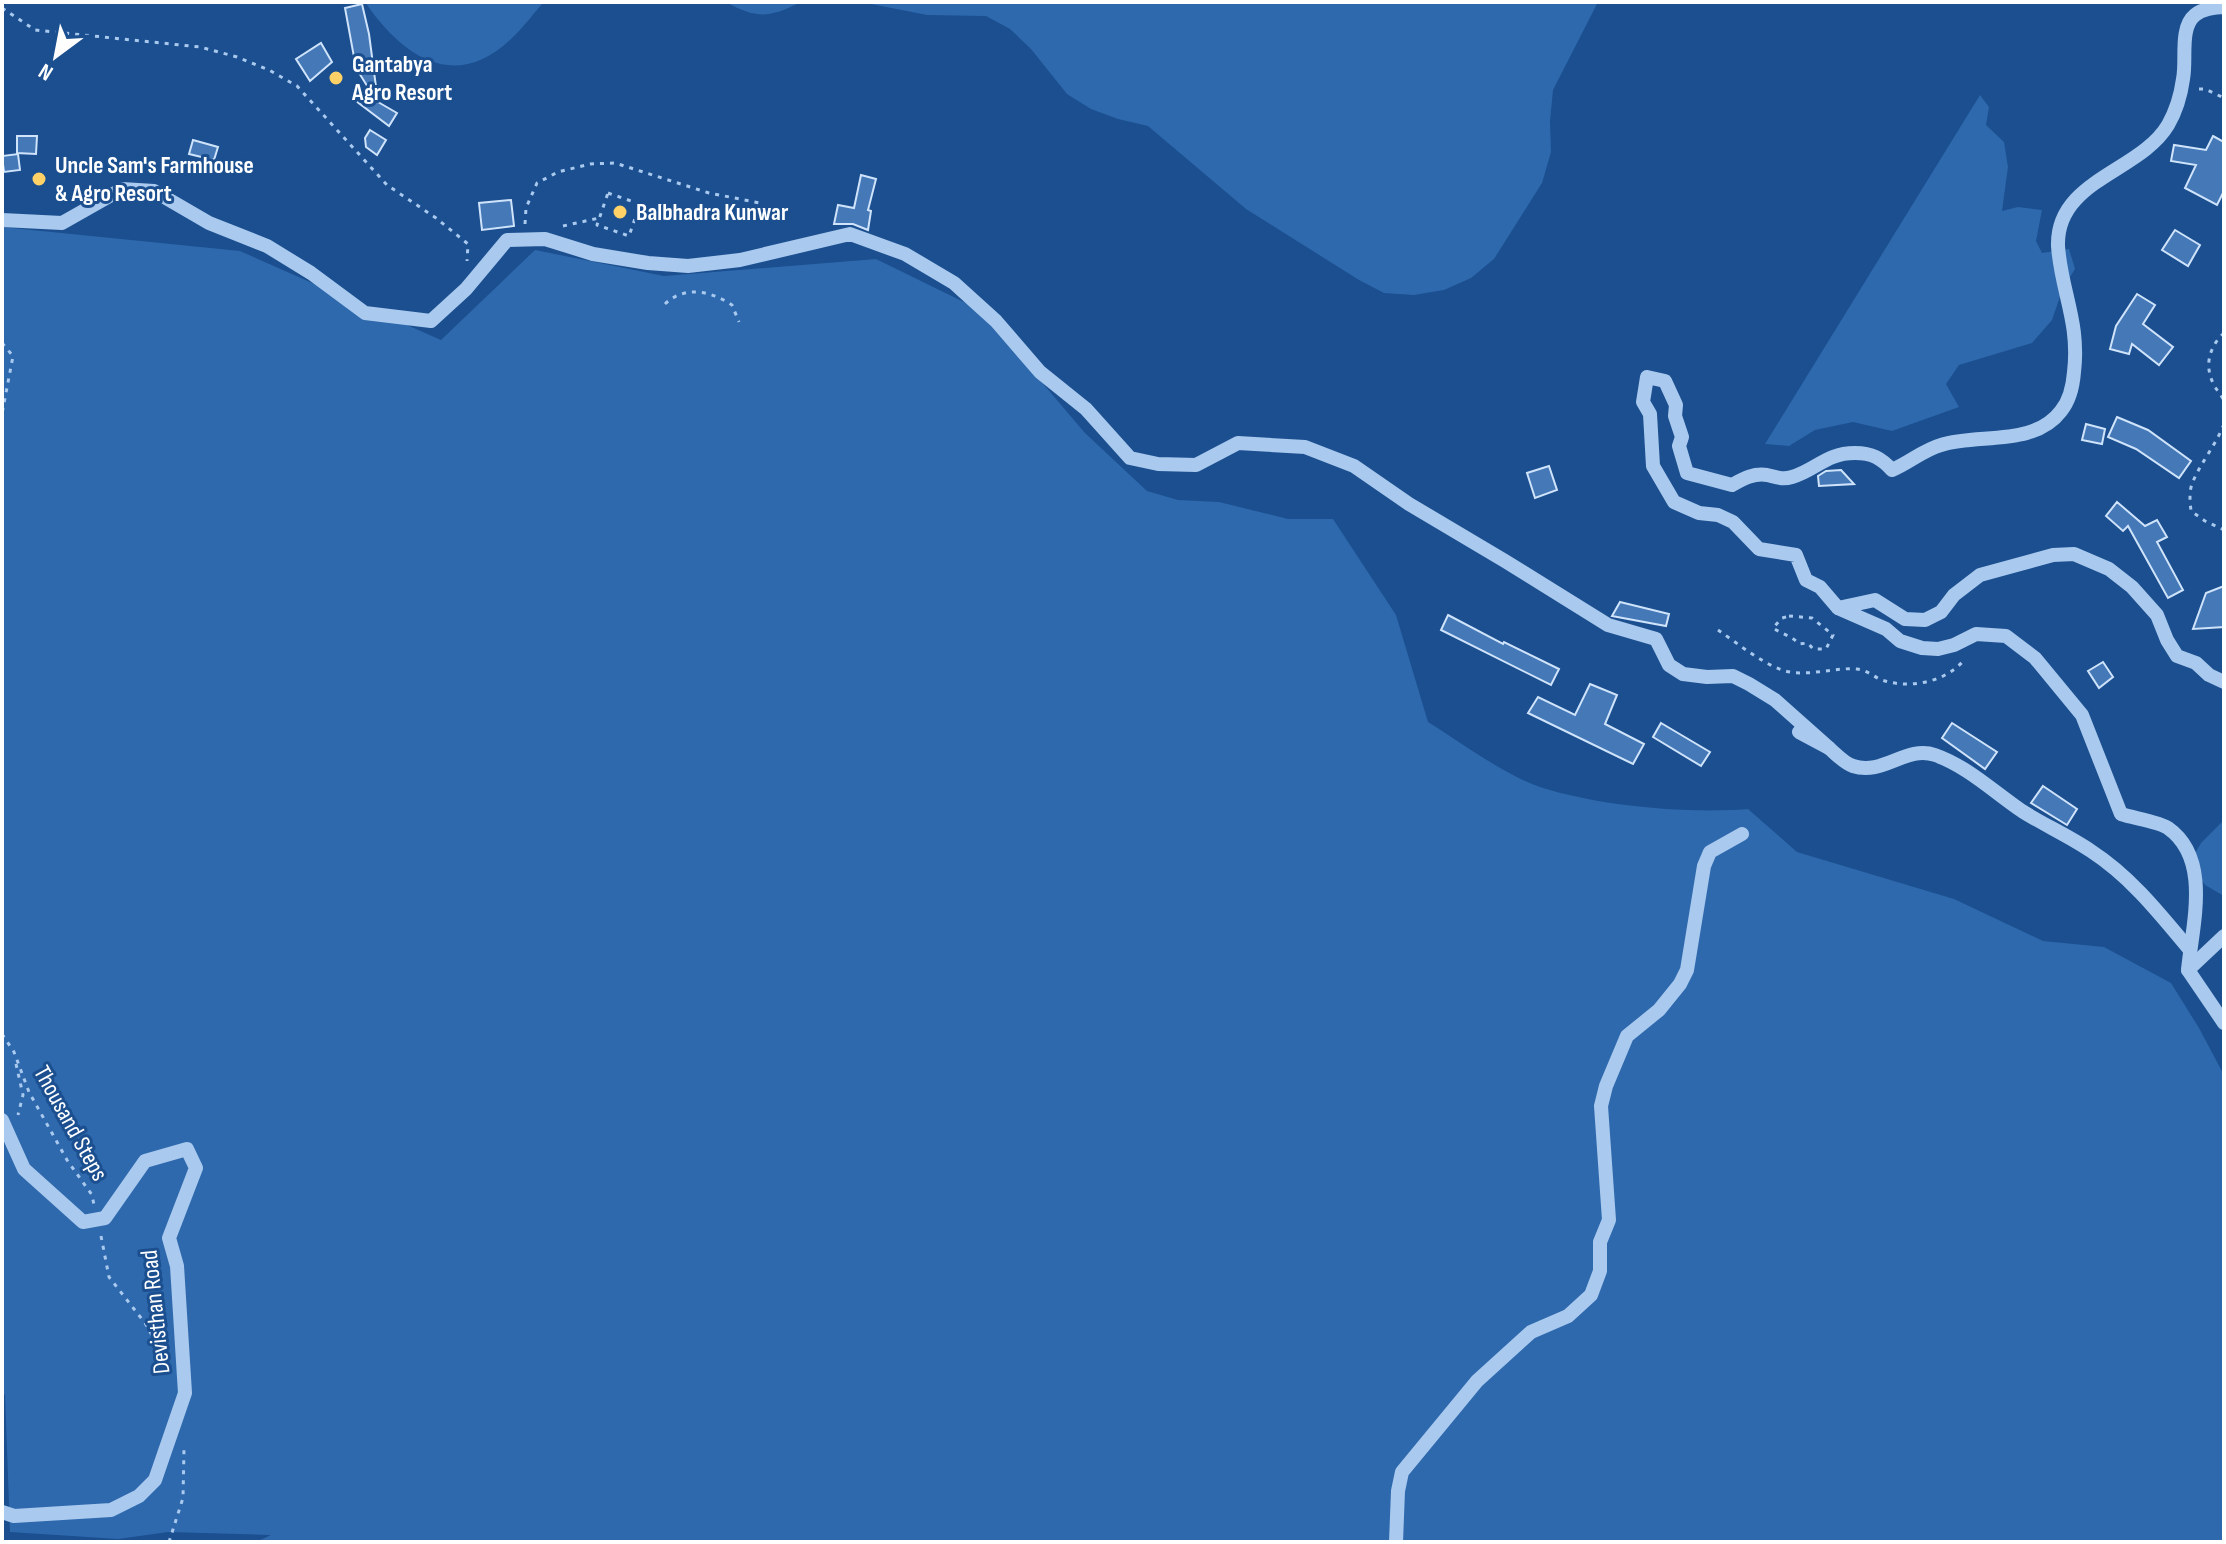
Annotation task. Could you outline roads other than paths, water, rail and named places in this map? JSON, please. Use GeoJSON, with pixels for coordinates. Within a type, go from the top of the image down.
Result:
{"type":"FeatureCollection","features":[{"type":"Feature","properties":{"kind":"street"},"geometry":{"type":"LineString","coordinates":[[2224,7],[2208,5],[2194,15],[2187,27],[2183,78],[2166,127],[2149,146],[2079,196],[2062,220],[2058,244],[2077,347],[2072,389],[2061,412],[2039,429],[1942,445],[1892,470],[1884,461],[1867,452],[1845,453],[1834,455],[1793,477],[1748,476],[1732,485],[1687,473],[1679,446],[1682,437],[1675,416],[1676,405],[1665,381],[1647,377],[1643,402],[1650,414],[1653,466],[1674,502],[1733,522],[1759,549],[1796,555],[1806,580],[1820,587],[1838,608],[1886,629],[1900,641],[1938,649],[1976,634],[2006,636],[2035,658],[2082,715],[2121,814],[2167,827],[2187,849],[2194,873],[2196,901],[2188,970],[2224,1023]]}},
{"type":"Feature","properties":{"kind":"street"},"geometry":{"type":"LineString","coordinates":[[2,220],[62,223],[122,189],[154,191],[209,223],[267,246],[311,273],[365,313],[431,321],[466,289],[507,240],[545,239],[593,254],[688,266],[740,260],[850,234],[905,254],[954,283],[986,311],[1040,372],[1086,409],[1130,458],[1158,464],[1196,465],[1238,443],[1305,447],[1354,466],[1409,504],[1608,625],[1656,639],[1669,665],[1683,674],[1733,676],[1749,684],[1775,700],[1850,766],[1871,769],[1916,752],[1935,755],[1990,786],[2022,811],[2093,851],[2142,892],[2190,950]]}},
{"type":"Feature","properties":{"kind":"street"},"geometry":{"type":"LineString","coordinates":[[1838,608],[1875,600],[1905,619],[1925,620],[1941,612],[1954,595],[1980,575],[2053,555],[2074,554],[2109,569],[2132,587],[2157,615],[2177,656],[2196,663],[2209,675],[2224,682]]}},
{"type":"Feature","properties":{"kind":"street"},"geometry":{"type":"LineString","coordinates":[[1799,732],[1829,748]]}},
{"type":"Feature","properties":{"kind":"street"},"geometry":{"type":"LineString","coordinates":[[1396,1542],[1402,1472],[1477,1381],[1531,1332],[1568,1316],[1591,1295],[1600,1271],[1600,1242],[1609,1220],[1601,1106],[1606,1086],[1627,1036],[1659,1010],[1687,970],[1704,866],[1710,852],[1742,834]]}},
{"type":"Feature","properties":{"kind":"street"},"geometry":{"type":"LineString","coordinates":[[2188,970],[2224,936]]}},
{"type":"Feature","properties":{"kind":"street","name":"Devisthan Road"},"geometry":{"type":"LineString","coordinates":[[2,1512],[14,1516],[111,1510],[139,1496],[155,1480],[185,1393],[177,1266],[169,1238],[196,1168],[187,1149],[145,1161],[105,1218],[83,1222],[24,1169],[4,1125]]}},
{"type":"Feature","properties":{"kind":"place","name":"Gantabya Agro Resort"},"geometry":{"type":"Point","coordinates":[336,78]}},
{"type":"Feature","properties":{"kind":"place","name":"Uncle Sam's Farmhouse & Agro Resort"},"geometry":{"type":"Point","coordinates":[39,179]}},
{"type":"Feature","properties":{"kind":"place","name":"Balbhadra Kunwar"},"geometry":{"type":"Point","coordinates":[620,212]}}]}
